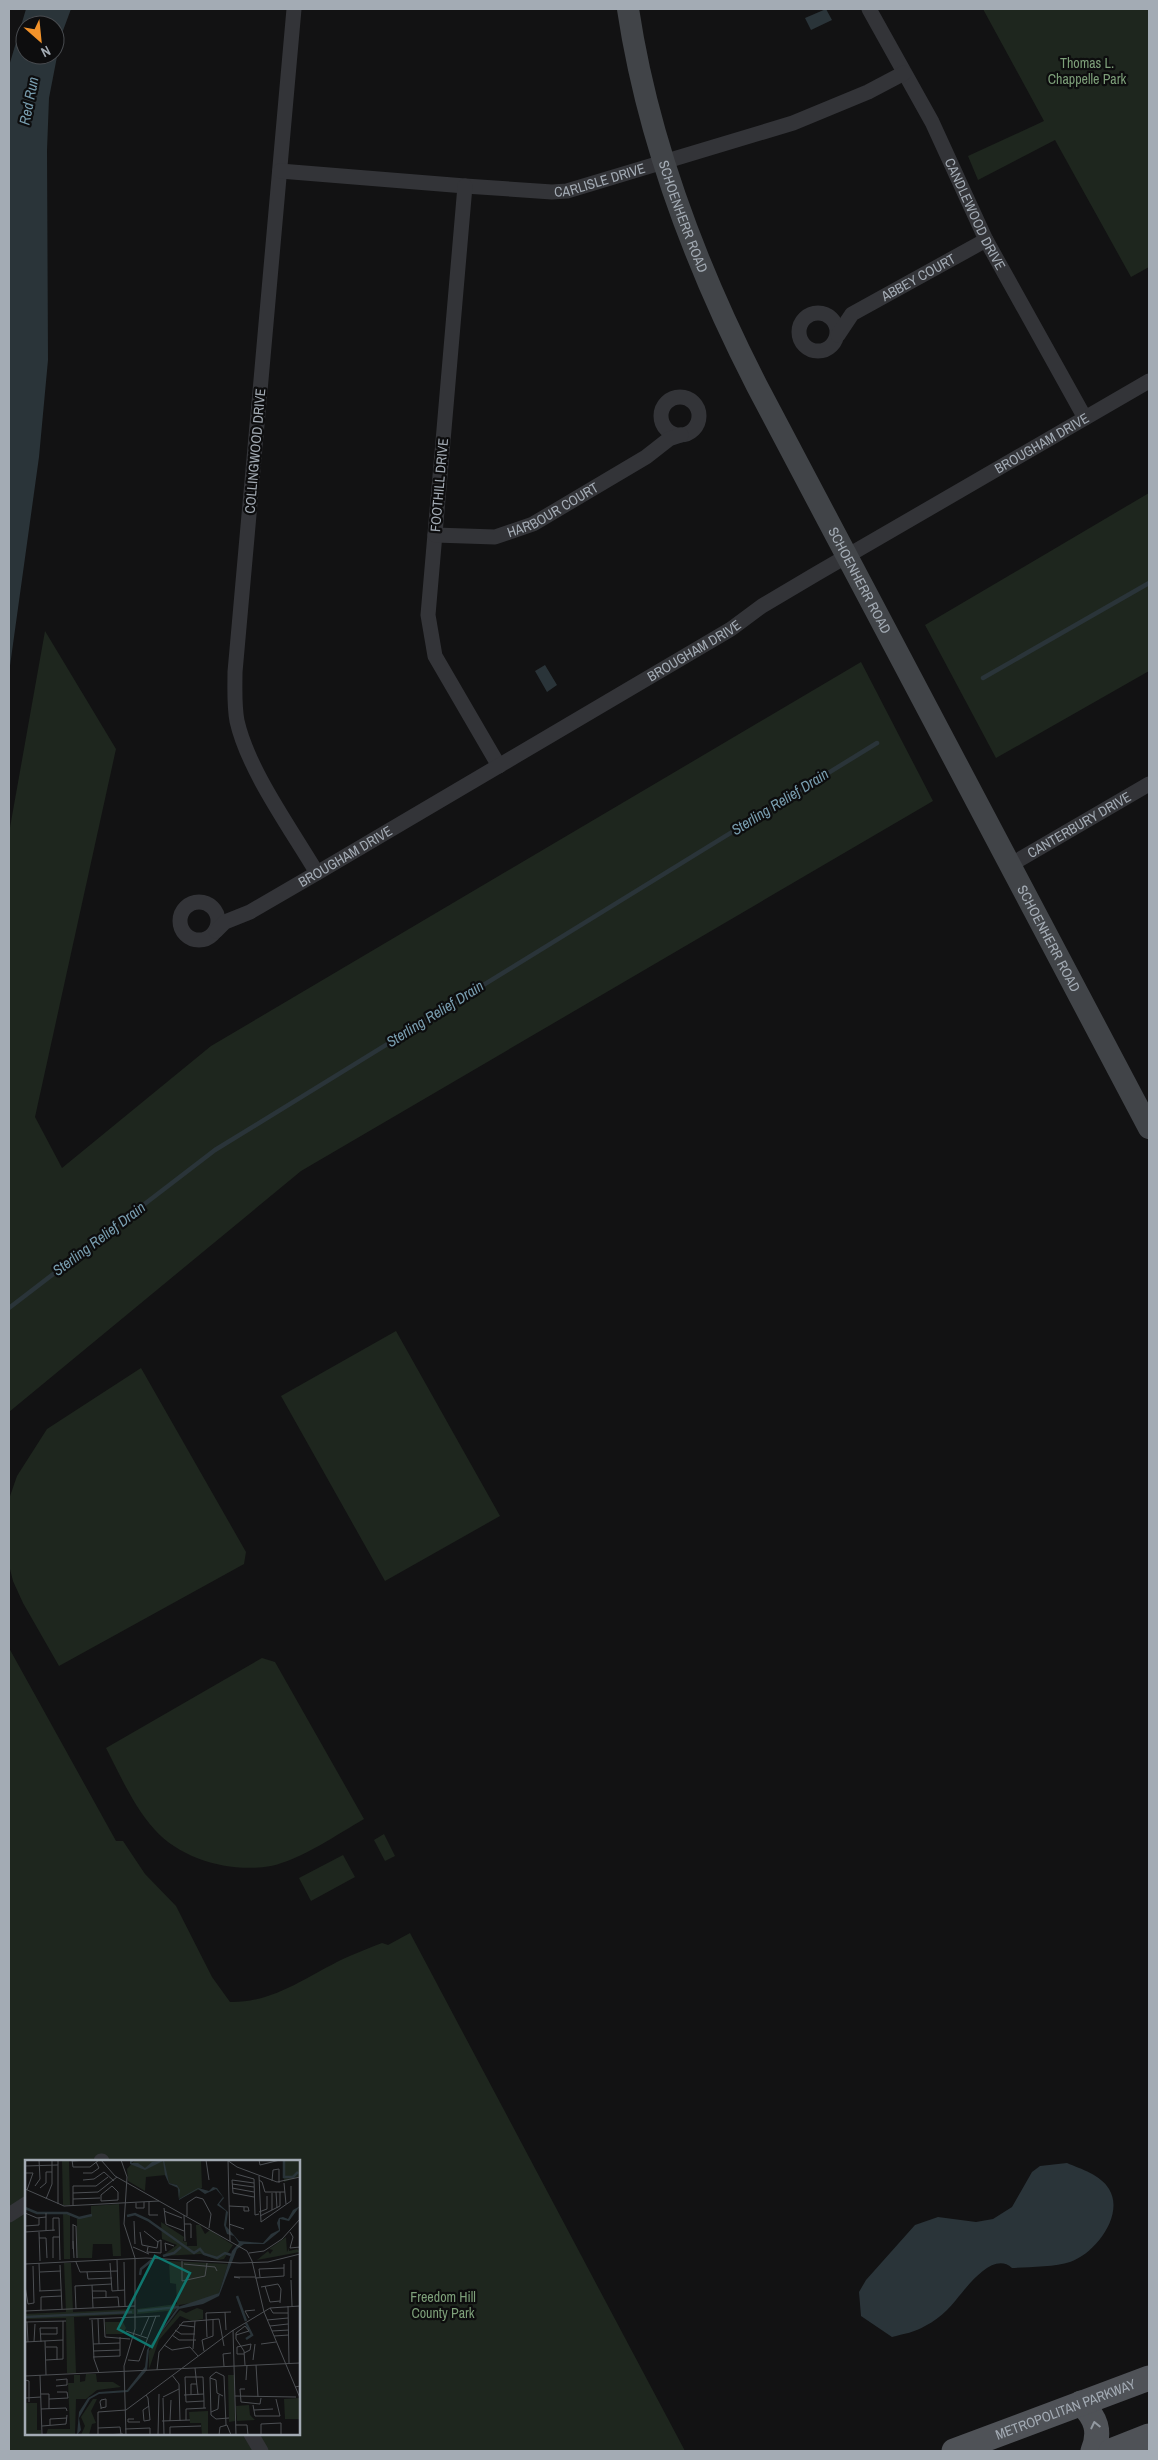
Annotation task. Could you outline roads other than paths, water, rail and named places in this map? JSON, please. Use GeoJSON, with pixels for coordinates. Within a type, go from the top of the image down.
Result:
{"type":"FeatureCollection","features":[{"type":"Feature","properties":{"kind":"main road","name":"SCHOENHERR ROAD"},"geometry":{"type":"LineString","coordinates":[[628,9],[640,76],[664,163],[696,256],[724,321],[1149,1128]]}},
{"type":"Feature","properties":{"kind":"main road","name":"METROPOLITAN PARKWAY"},"geometry":{"type":"LineString","coordinates":[[954,2451],[1149,2378]]}},
{"type":"Feature","properties":{"kind":"main road"},"geometry":{"type":"LineString","coordinates":[[1081,2403],[1090,2411],[1097,2426],[1096,2443],[1093,2451]]}},
{"type":"Feature","properties":{"kind":"main road"},"geometry":{"type":"LineString","coordinates":[[1111,2451],[1149,2436]]}},
{"type":"Feature","properties":{"kind":"street","name":"COLLINGWOOD DRIVE"},"geometry":{"type":"LineString","coordinates":[[294,9],[235,672],[235,702],[240,732],[251,760],[317,873]]}},
{"type":"Feature","properties":{"kind":"street","name":"CANDLEWOOD DRIVE"},"geometry":{"type":"LineString","coordinates":[[869,9],[932,122],[986,240],[1085,418]]}},
{"type":"Feature","properties":{"kind":"street","name":"CARLISLE DRIVE"},"geometry":{"type":"LineString","coordinates":[[280,171],[465,186],[552,192],[567,191],[793,123],[861,96],[904,73]]}},
{"type":"Feature","properties":{"kind":"street","name":"FOOTHILL DRIVE"},"geometry":{"type":"LineString","coordinates":[[465,186],[428,615],[435,656],[499,766]]}},
{"type":"Feature","properties":{"kind":"street","name":"ABBEY COURT"},"geometry":{"type":"LineString","coordinates":[[852,314],[814,313],[804,318],[799,330],[802,342],[812,350],[826,350],[836,341],[852,314],[986,240]]}},
{"type":"Feature","properties":{"kind":"street"},"geometry":{"type":"LineString","coordinates":[[827,314],[836,322],[838,335]]}},
{"type":"Feature","properties":{"kind":"street","name":"BROUGHAM DRIVE"},"geometry":{"type":"LineString","coordinates":[[236,917],[203,902],[191,903],[182,911],[180,924],[182,931],[192,939],[205,939],[225,922],[250,912],[317,873],[731,629],[762,606],[1149,381]]}},
{"type":"Feature","properties":{"kind":"street","name":"HARBOUR COURT"},"geometry":{"type":"LineString","coordinates":[[435,535],[495,537],[533,524],[646,457],[658,447],[692,431],[699,421],[698,409],[690,399],[677,397],[665,403],[660,415],[662,422],[658,447]]}},
{"type":"Feature","properties":{"kind":"street"},"geometry":{"type":"LineString","coordinates":[[662,422],[669,432],[680,436]]}},
{"type":"Feature","properties":{"kind":"street","name":"CANTERBURY DRIVE"},"geometry":{"type":"LineString","coordinates":[[1010,865],[1149,784]]}},
{"type":"Feature","properties":{"kind":"street"},"geometry":{"type":"LineString","coordinates":[[213,908],[218,919],[216,930]]}},
{"type":"Feature","properties":{"kind":"street"},"geometry":{"type":"LineString","coordinates":[[9,2215],[25,2205]]}},
{"type":"Feature","properties":{"kind":"street"},"geometry":{"type":"LineString","coordinates":[[252,2435],[261,2451]]}},
{"type":"Feature","properties":{"kind":"water","name":"Red Run"},"geometry":{"type":"Polygon","coordinates":[[[26,9],[71,9],[65,25],[65,15],[24,15],[26,9]]]}},
{"type":"Feature","properties":{"kind":"water"},"geometry":{"type":"Polygon","coordinates":[[[826,9],[832,20],[811,30],[805,18],[826,9]]]}},
{"type":"Feature","properties":{"kind":"water","name":"Red Run"},"geometry":{"type":"Polygon","coordinates":[[[15,46],[15,65],[55,65],[49,98],[47,150],[48,360],[39,457],[9,673],[9,66],[15,46]]]}},
{"type":"Feature","properties":{"kind":"water"},"geometry":{"type":"Polygon","coordinates":[[[545,665],[557,685],[547,692],[535,671],[545,665]]]}},
{"type":"Feature","properties":{"kind":"water"},"geometry":{"type":"Polygon","coordinates":[[[1067,2163],[1101,2180],[1109,2189],[1113,2199],[1113,2210],[1105,2232],[1098,2242],[1080,2258],[1057,2265],[1012,2268],[1003,2264],[994,2264],[976,2277],[940,2317],[909,2333],[892,2337],[861,2316],[859,2292],[866,2280],[915,2225],[938,2217],[976,2222],[993,2219],[1012,2207],[1032,2172],[1040,2166],[1067,2163]]]}},
{"type":"Feature","properties":{"kind":"waterway","name":"Sterling Relief Drain"},"geometry":{"type":"LineString","coordinates":[[983,678],[1149,583]]}},
{"type":"Feature","properties":{"kind":"waterway","name":"Sterling Relief Drain"},"geometry":{"type":"LineString","coordinates":[[9,1308],[215,1150],[877,743]]}},
{"type":"Feature","properties":{"kind":"park label","name":"Thomas L. Chappelle Park"},"geometry":{"type":"Point","coordinates":[1087,72]}},
{"type":"Feature","properties":{"kind":"park label","name":"Freedom Hill County Park"},"geometry":{"type":"Point","coordinates":[443,2306]}}]}
